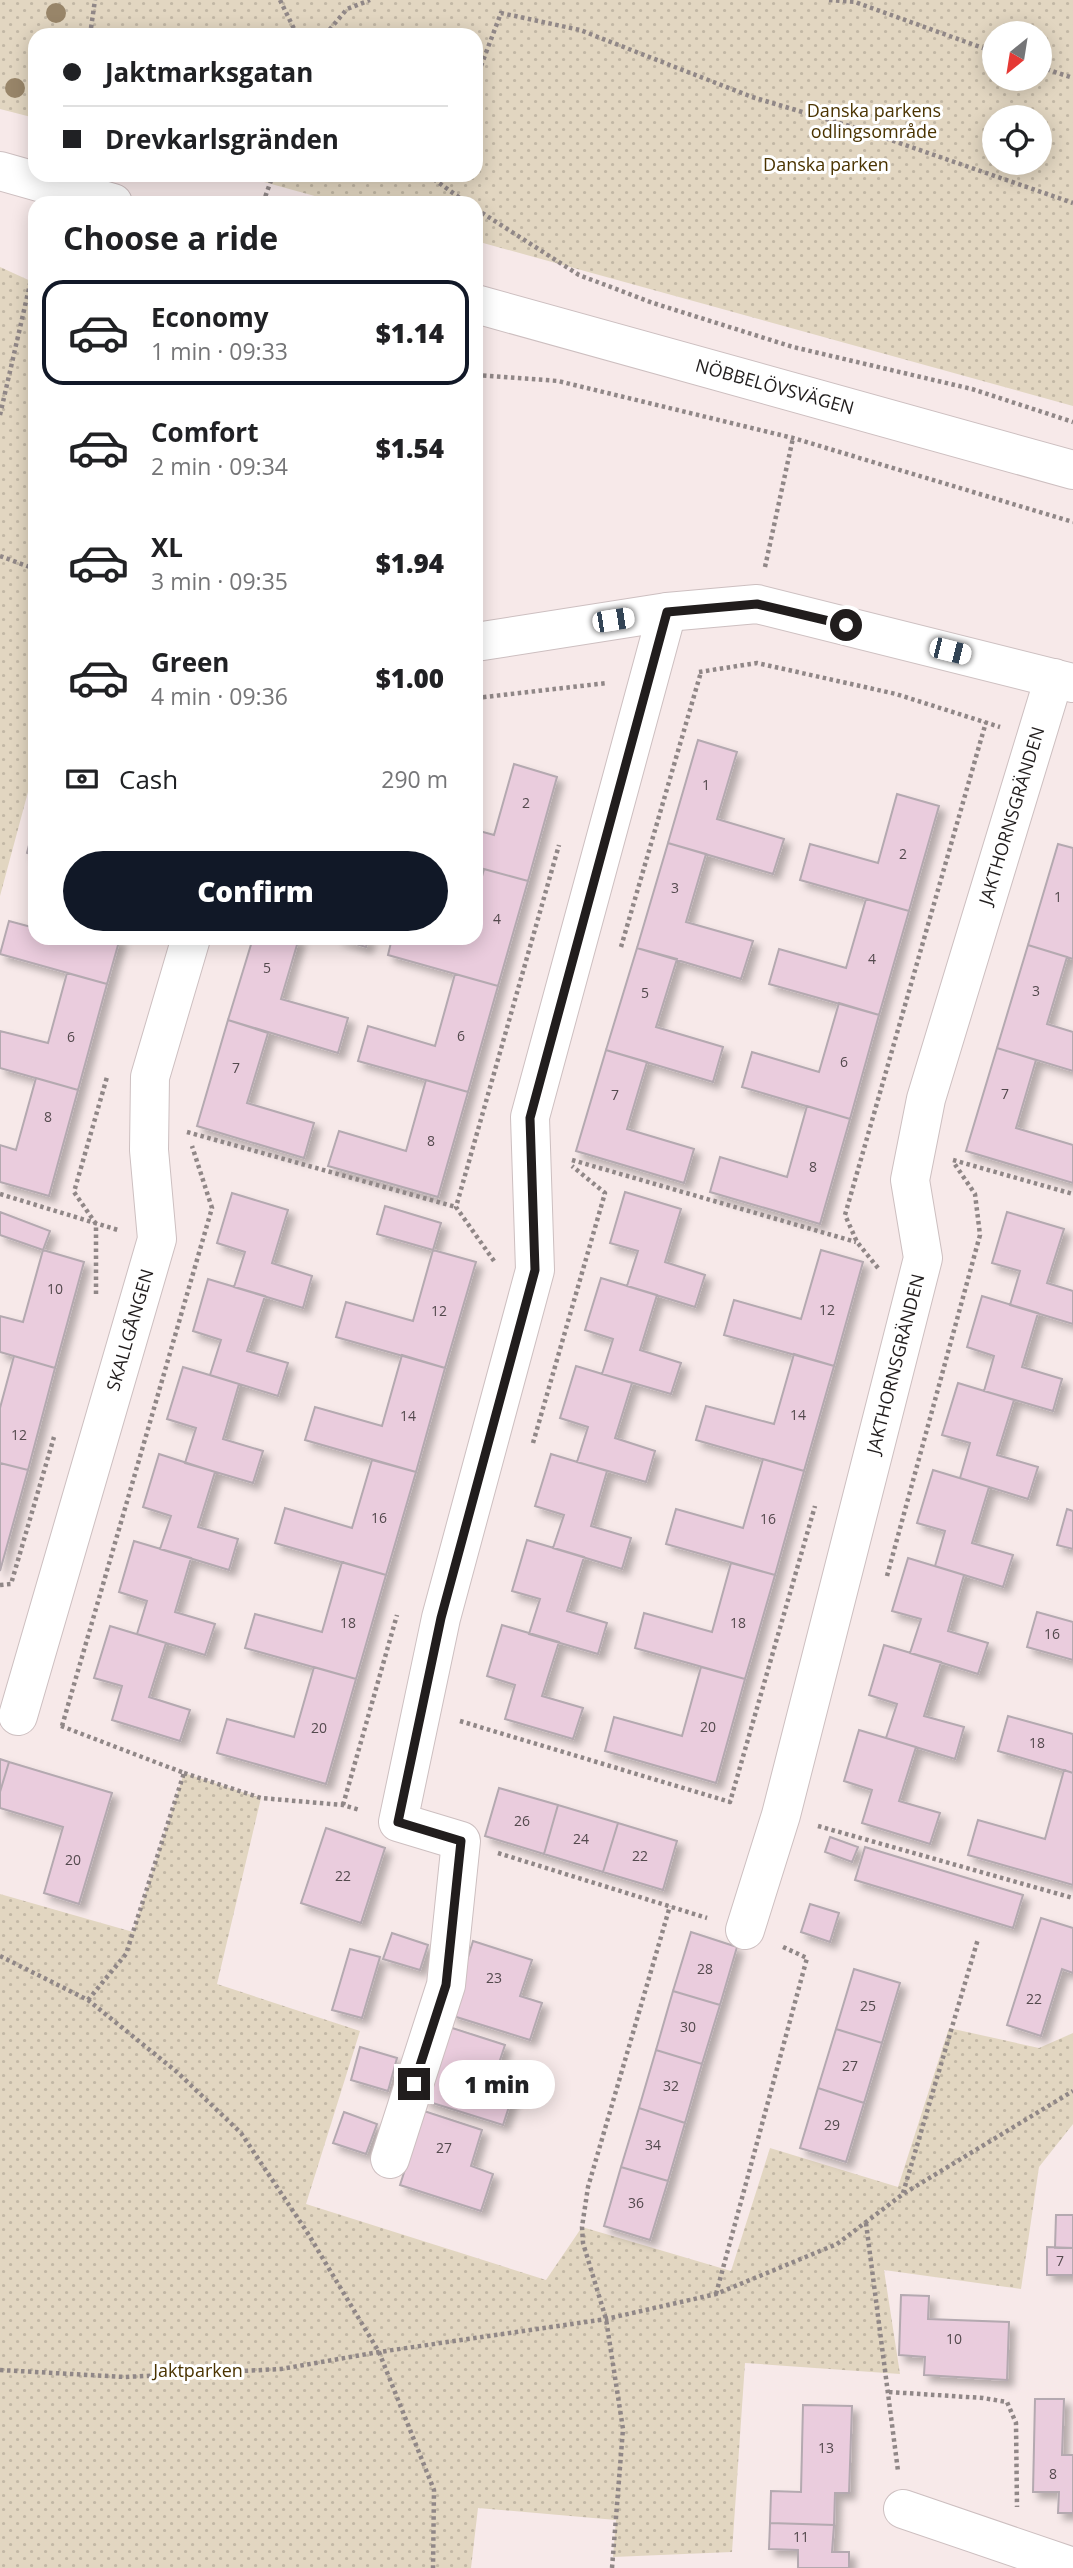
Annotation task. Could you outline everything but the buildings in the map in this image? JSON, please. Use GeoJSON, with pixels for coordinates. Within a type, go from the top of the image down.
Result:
{"type":"FeatureCollection","features":[{"type":"Feature","properties":{"kind":"street"},"geometry":{"type":"LineString","coordinates":[[0,171],[28,179]]}},
{"type":"Feature","properties":{"kind":"street"},"geometry":{"type":"LineString","coordinates":[[39,182],[88,196]]}},
{"type":"Feature","properties":{"kind":"street","name":"NÖBBELÖVSVÄGEN"},"geometry":{"type":"LineString","coordinates":[[483,306],[1073,470]]}},
{"type":"Feature","properties":{"kind":"street"},"geometry":{"type":"LineString","coordinates":[[483,641],[667,612],[757,604],[1063,680]]}},
{"type":"Feature","properties":{"kind":"street"},"geometry":{"type":"LineString","coordinates":[[390,2159],[446,1985],[461,1841],[398,1822],[441,1618],[535,1270],[530,1118],[667,612]]}},
{"type":"Feature","properties":{"kind":"street","name":"JAKTHORNSGRÄNDEN"},"geometry":{"type":"LineString","coordinates":[[745,1930],[781,1815],[923,1258],[910,1180],[926,1099],[1035,738],[1063,680]]}},
{"type":"Feature","properties":{"kind":"street","name":"SKALLGÅNGEN"},"geometry":{"type":"LineString","coordinates":[[18,1716],[156,1239],[149,1150],[150,1077],[189,945]]}},
{"type":"Feature","properties":{"kind":"street"},"geometry":{"type":"LineString","coordinates":[[903,2509],[1073,2567]]}},
{"type":"Feature","properties":{"kind":"path"},"geometry":{"type":"LineString","coordinates":[[91,28],[95,0]]}},
{"type":"Feature","properties":{"kind":"path"},"geometry":{"type":"LineString","coordinates":[[280,0],[294,28]]}},
{"type":"Feature","properties":{"kind":"path"},"geometry":{"type":"LineString","coordinates":[[331,28],[347,9],[370,0]]}},
{"type":"Feature","properties":{"kind":"path"},"geometry":{"type":"LineString","coordinates":[[829,0],[855,2],[982,48]]}},
{"type":"Feature","properties":{"kind":"path"},"geometry":{"type":"LineString","coordinates":[[483,61],[501,13],[580,30],[752,97],[856,128],[1073,203]]}},
{"type":"Feature","properties":{"kind":"path"},"geometry":{"type":"LineString","coordinates":[[1052,71],[1073,78]]}},
{"type":"Feature","properties":{"kind":"path"},"geometry":{"type":"LineString","coordinates":[[438,182],[457,196]]}},
{"type":"Feature","properties":{"kind":"path"},"geometry":{"type":"LineString","coordinates":[[483,213],[579,275],[653,303],[793,347],[972,389],[1073,422]]}},
{"type":"Feature","properties":{"kind":"path"},"geometry":{"type":"LineString","coordinates":[[0,415],[28,293]]}},
{"type":"Feature","properties":{"kind":"path"},"geometry":{"type":"LineString","coordinates":[[483,376],[558,381],[793,438],[1073,522]]}},
{"type":"Feature","properties":{"kind":"path"},"geometry":{"type":"LineString","coordinates":[[757,604],[793,438]]}},
{"type":"Feature","properties":{"kind":"path"},"geometry":{"type":"LineString","coordinates":[[0,556],[28,566]]}},
{"type":"Feature","properties":{"kind":"path"},"geometry":{"type":"LineString","coordinates":[[483,697],[650,679],[757,663],[896,694],[1035,738]]}},
{"type":"Feature","properties":{"kind":"path"},"geometry":{"type":"LineString","coordinates":[[617,960],[701,672]]}},
{"type":"Feature","properties":{"kind":"path"},"geometry":{"type":"LineString","coordinates":[[601,696],[605,683]]}},
{"type":"Feature","properties":{"kind":"path"},"geometry":{"type":"LineString","coordinates":[[877,1280],[878,1266],[857,1242],[845,1215],[986,722]]}},
{"type":"Feature","properties":{"kind":"path"},"geometry":{"type":"LineString","coordinates":[[456,1207],[559,844]]}},
{"type":"Feature","properties":{"kind":"path"},"geometry":{"type":"LineString","coordinates":[[93,1304],[97,1290],[96,1224],[74,1192],[109,1072]]}},
{"type":"Feature","properties":{"kind":"path"},"geometry":{"type":"LineString","coordinates":[[187,1132],[456,1207],[498,1266]]}},
{"type":"Feature","properties":{"kind":"path"},"geometry":{"type":"LineString","coordinates":[[560,1157],[857,1242]]}},
{"type":"Feature","properties":{"kind":"path"},"geometry":{"type":"LineString","coordinates":[[952,1160],[1073,1194]]}},
{"type":"Feature","properties":{"kind":"path"},"geometry":{"type":"LineString","coordinates":[[529,1456],[605,1193],[569,1164]]}},
{"type":"Feature","properties":{"kind":"path"},"geometry":{"type":"LineString","coordinates":[[0,1194],[96,1224],[156,1239]]}},
{"type":"Feature","properties":{"kind":"path"},"geometry":{"type":"LineString","coordinates":[[0,1585],[11,1584],[58,1424]]}},
{"type":"Feature","properties":{"kind":"path"},"geometry":{"type":"LineString","coordinates":[[422,1710],[730,1802],[819,1494]]}},
{"type":"Feature","properties":{"kind":"path"},"geometry":{"type":"LineString","coordinates":[[343,1805],[400,1608]]}},
{"type":"Feature","properties":{"kind":"path"},"geometry":{"type":"LineString","coordinates":[[18,1716],[62,1726],[184,1773],[261,1798],[343,1805],[398,1822]]}},
{"type":"Feature","properties":{"kind":"path"},"geometry":{"type":"LineString","coordinates":[[88,2000],[126,1954],[184,1773]]}},
{"type":"Feature","properties":{"kind":"path"},"geometry":{"type":"LineString","coordinates":[[781,1815],[1073,1898]]}},
{"type":"Feature","properties":{"kind":"path"},"geometry":{"type":"LineString","coordinates":[[461,1841],[745,1930],[807,1958],[716,2294]]}},
{"type":"Feature","properties":{"kind":"path"},"geometry":{"type":"LineString","coordinates":[[612,2568],[623,2429],[606,2319],[583,2243],[582,2227],[588,2188],[670,1906]]}},
{"type":"Feature","properties":{"kind":"path"},"geometry":{"type":"LineString","coordinates":[[903,2194],[978,1939]]}},
{"type":"Feature","properties":{"kind":"path"},"geometry":{"type":"LineString","coordinates":[[0,1956],[88,2000],[177,2072],[241,2133],[307,2232],[379,2352],[434,2490],[433,2568]]}},
{"type":"Feature","properties":{"kind":"path"},"geometry":{"type":"LineString","coordinates":[[0,2370],[125,2377],[281,2369],[606,2319],[716,2294],[837,2244],[903,2194],[1073,2091]]}},
{"type":"Feature","properties":{"kind":"path"},"geometry":{"type":"LineString","coordinates":[[866,2222],[903,2509]]}},
{"type":"Feature","properties":{"kind":"path"},"geometry":{"type":"LineString","coordinates":[[889,2392],[1007,2402],[1016,2423],[1017,2508],[1028,2512]]}},
{"type":"Feature","properties":{"kind":"green space","name":"Danska parken"},"geometry":{"type":"Polygon","coordinates":[[[0,0],[1073,0],[1073,406],[483,243],[483,196],[315,196],[264,182],[483,182],[483,28],[28,28],[28,116],[0,109],[0,0]]]}},
{"type":"Feature","properties":{"kind":"green space"},"geometry":{"type":"Polygon","coordinates":[[[0,267],[28,280],[28,792],[0,896],[0,267]]]}},
{"type":"Feature","properties":{"kind":"green space","name":"Jaktparken"},"geometry":{"type":"Polygon","coordinates":[[[184,1773],[261,1798],[217,1984],[360,2031],[306,2204],[546,2280],[582,2227],[731,2271],[770,2148],[898,2187],[949,2028],[1039,2048],[1073,2033],[1073,2124],[1039,2167],[1021,2289],[884,2270],[900,2374],[745,2363],[732,2552],[613,2557],[616,2520],[478,2508],[471,2568],[0,2568],[0,1894],[133,1932],[184,1773]]]}},
{"type":"Feature","properties":{"kind":"route"},"geometry":{"type":"LineString","coordinates":[[414,2084],[446,1985],[461,1841],[398,1822],[441,1618],[535,1270],[530,1118],[667,612],[757,604],[846,625]]}},
{"type":"Feature","properties":{"kind":"park label","name":"Danska parkens odlingsområde"},"geometry":{"type":"Point","coordinates":[874,121]}}]}
